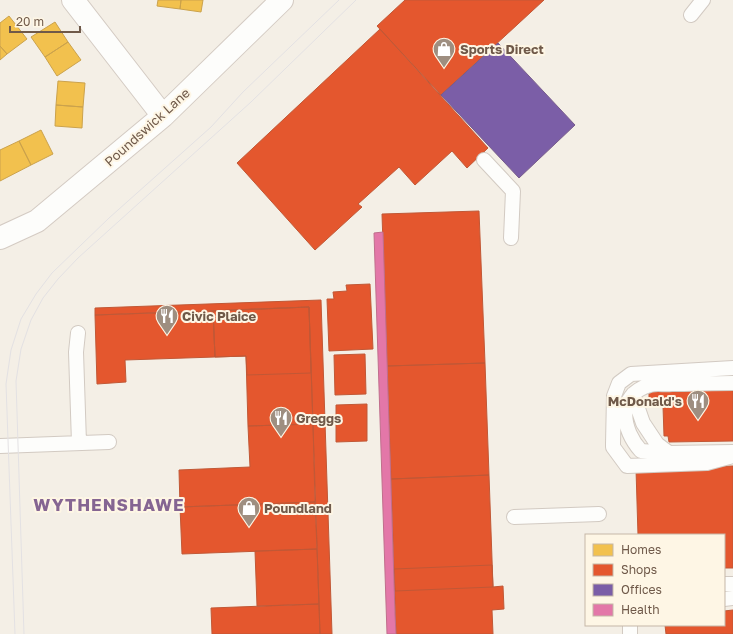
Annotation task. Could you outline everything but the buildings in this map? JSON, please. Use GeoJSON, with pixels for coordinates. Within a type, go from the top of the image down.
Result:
{"type":"FeatureCollection","features":[{"type":"Feature","properties":{"kind":"street"},"geometry":{"type":"LineString","coordinates":[[72,0],[163,116]]}},
{"type":"Feature","properties":{"kind":"street","name":"Poundswick Lane"},"geometry":{"type":"LineString","coordinates":[[0,238],[37,221],[163,116],[282,0]]}},
{"type":"Feature","properties":{"kind":"lane"},"geometry":{"type":"LineString","coordinates":[[691,15],[703,0]]}},
{"type":"Feature","properties":{"kind":"lane"},"geometry":{"type":"LineString","coordinates":[[484,160],[513,191],[511,238]]}},
{"type":"Feature","properties":{"kind":"lane"},"geometry":{"type":"LineString","coordinates":[[78,333],[77,361],[79,443]]}},
{"type":"Feature","properties":{"kind":"lane"},"geometry":{"type":"LineString","coordinates":[[733,368],[632,374],[619,383],[614,396],[613,447],[628,466],[707,463],[733,456]]}},
{"type":"Feature","properties":{"kind":"lane"},"geometry":{"type":"LineString","coordinates":[[733,383],[650,385],[633,394],[624,412],[626,429],[632,441],[641,451],[669,453],[733,452]]}},
{"type":"Feature","properties":{"kind":"lane"},"geometry":{"type":"LineString","coordinates":[[633,394],[643,423],[657,444],[669,453]]}},
{"type":"Feature","properties":{"kind":"lane"},"geometry":{"type":"LineString","coordinates":[[0,446],[109,442]]}},
{"type":"Feature","properties":{"kind":"lane"},"geometry":{"type":"LineString","coordinates":[[514,517],[599,514]]}},
{"type":"Feature","properties":{"kind":"tram line"},"geometry":{"type":"LineString","coordinates":[[15,634],[6,384],[11,350],[21,319],[36,294],[52,273],[109,218],[211,127],[243,92],[339,0]]}},
{"type":"Feature","properties":{"kind":"tram line"},"geometry":{"type":"LineString","coordinates":[[24,634],[16,381],[21,349],[31,320],[43,298],[58,279],[78,258],[251,102],[356,0]]}},
{"type":"Feature","properties":{"kind":"place","name":"Sports Direct"},"geometry":{"type":"Point","coordinates":[444,68]}},
{"type":"Feature","properties":{"kind":"place","name":"Civic Plaice"},"geometry":{"type":"Point","coordinates":[167,336]}},
{"type":"Feature","properties":{"kind":"place","name":"McDonald's"},"geometry":{"type":"Point","coordinates":[698,420]}},
{"type":"Feature","properties":{"kind":"place","name":"Greggs"},"geometry":{"type":"Point","coordinates":[281,438]}},
{"type":"Feature","properties":{"kind":"place","name":"Poundland"},"geometry":{"type":"Point","coordinates":[249,528]}},
{"type":"Feature","properties":{"kind":"district","name":"WYTHENSHAWE"},"geometry":{"type":"Point","coordinates":[109,505]}}]}
